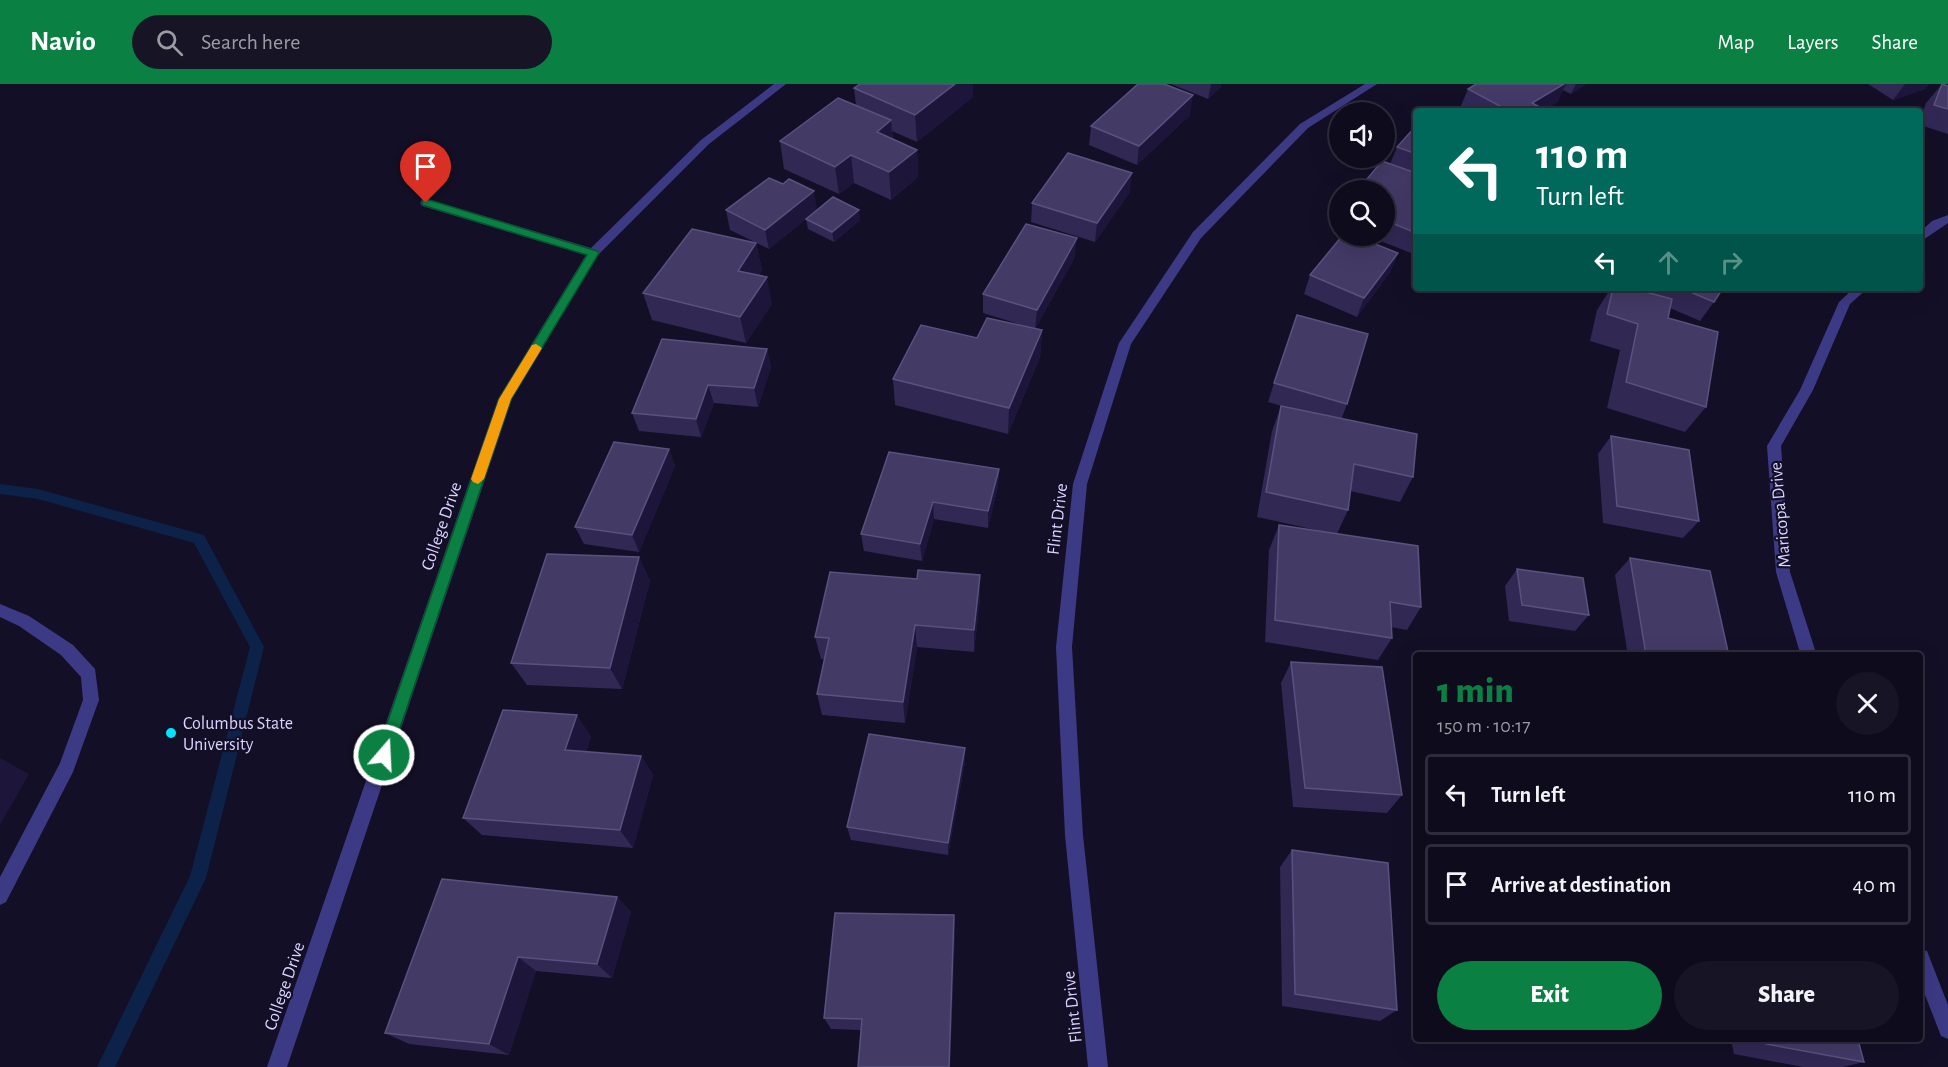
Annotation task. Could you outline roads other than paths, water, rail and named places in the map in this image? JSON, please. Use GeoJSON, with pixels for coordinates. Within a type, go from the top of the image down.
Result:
{"type":"FeatureCollection","features":[{"type":"Feature","properties":{"kind":"street","name":"College Drive"},"geometry":{"type":"LineString","coordinates":[[277,1067],[505,399],[593,253],[705,142],[781,84]]}},
{"type":"Feature","properties":{"kind":"street","name":"Flint Drive"},"geometry":{"type":"LineString","coordinates":[[1098,1067],[1074,835],[1064,647],[1080,484],[1125,343],[1197,235],[1304,126],[1364,85]]}},
{"type":"Feature","properties":{"kind":"street"},"geometry":{"type":"LineString","coordinates":[[426,203],[593,253]]}},
{"type":"Feature","properties":{"kind":"street"},"geometry":{"type":"LineString","coordinates":[[1923,235],[1936,224],[1948,219]]}},
{"type":"Feature","properties":{"kind":"street","name":"Maricopa Drive"},"geometry":{"type":"LineString","coordinates":[[1808,652],[1783,572],[1774,446],[1806,390],[1845,302],[1858,291]]}},
{"type":"Feature","properties":{"kind":"street"},"geometry":{"type":"LineString","coordinates":[[0,610],[24,621],[67,650],[89,674],[91,700],[66,766],[0,896]]}},
{"type":"Feature","properties":{"kind":"street"},"geometry":{"type":"LineString","coordinates":[[1923,966],[1948,1029]]}},
{"type":"Feature","properties":{"kind":"waterway"},"geometry":{"type":"LineString","coordinates":[[0,489],[38,494],[199,539],[257,647],[198,878],[106,1067]]}},
{"type":"Feature","properties":{"kind":"place","name":"Columbus State University"},"geometry":{"type":"Point","coordinates":[171,733]}}]}
